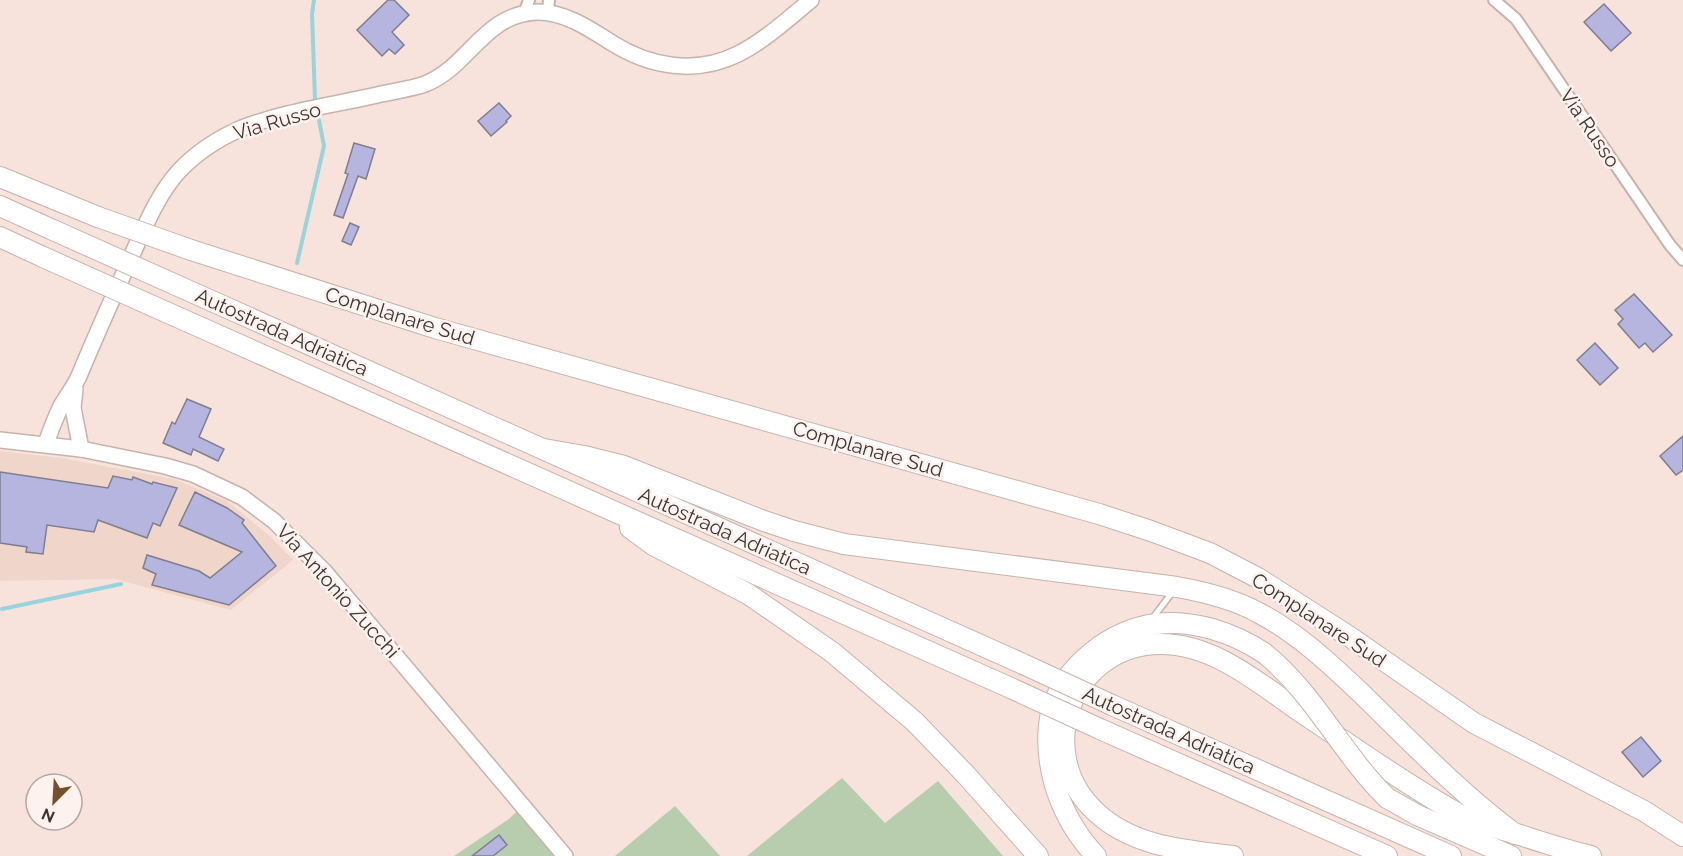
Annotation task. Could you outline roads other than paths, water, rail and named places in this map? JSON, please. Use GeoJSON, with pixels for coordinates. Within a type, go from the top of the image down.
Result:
{"type":"FeatureCollection","features":[{"type":"Feature","properties":{"kind":"highway","name":"Complanare Sud"},"geometry":{"type":"LineString","coordinates":[[0,177],[98,217],[190,250],[435,328],[1099,514],[1210,553],[1298,602],[1474,723],[1644,811],[1683,836]]}},
{"type":"Feature","properties":{"kind":"highway","name":"Autostrada Adriatica"},"geometry":{"type":"LineString","coordinates":[[0,206],[1451,856]]}},
{"type":"Feature","properties":{"kind":"highway","name":"Autostrada Adriatica"},"geometry":{"type":"LineString","coordinates":[[0,237],[1387,856]]}},
{"type":"Feature","properties":{"kind":"highway"},"geometry":{"type":"LineString","coordinates":[[544,449],[624,466],[774,524],[844,544],[1177,587],[1212,594],[1243,605],[1274,621],[1305,642],[1468,796],[1515,834]]}},
{"type":"Feature","properties":{"kind":"highway"},"geometry":{"type":"LineString","coordinates":[[610,510],[653,545],[748,594],[832,652],[915,722],[1038,856]]}},
{"type":"Feature","properties":{"kind":"highway"},"geometry":{"type":"LineString","coordinates":[[1096,856],[1077,833],[1057,790],[1048,739],[1052,711],[1064,685],[1075,669],[1096,649],[1122,634],[1147,626],[1176,623],[1216,630],[1250,644],[1264,653],[1279,665],[1303,691],[1387,798],[1417,815],[1510,856]]}},
{"type":"Feature","properties":{"kind":"highway"},"geometry":{"type":"LineString","coordinates":[[1233,856],[1142,841],[1096,813],[1074,785],[1064,750],[1070,704],[1087,678],[1110,657],[1126,650],[1161,644],[1208,654],[1240,671],[1381,765],[1458,813],[1484,825],[1591,856]]}},
{"type":"Feature","properties":{"kind":"street"},"geometry":{"type":"LineString","coordinates":[[548,6],[633,56],[674,66],[716,63],[739,54],[774,30],[811,0]]}},
{"type":"Feature","properties":{"kind":"street","name":"Via Russo"},"geometry":{"type":"LineString","coordinates":[[1494,0],[1516,19],[1670,245],[1683,260]]}},
{"type":"Feature","properties":{"kind":"street","name":"Via Russo"},"geometry":{"type":"LineString","coordinates":[[46,444],[53,424],[75,383],[148,220],[165,188],[197,154],[226,135],[262,121],[422,85],[448,71],[500,23],[527,7],[548,6]]}},
{"type":"Feature","properties":{"kind":"street","name":"Via Russo"},"geometry":{"type":"LineString","coordinates":[[75,383],[73,408],[81,449]]}},
{"type":"Feature","properties":{"kind":"street","name":"Via Antonio Zucchi"},"geometry":{"type":"LineString","coordinates":[[0,440],[81,449],[165,466],[193,474],[242,497],[274,521],[325,572],[565,856]]}},
{"type":"Feature","properties":{"kind":"lane"},"geometry":{"type":"LineString","coordinates":[[1147,626],[1177,587]]}},
{"type":"Feature","properties":{"kind":"waterway"},"geometry":{"type":"LineString","coordinates":[[314,0],[312,14],[315,99]]}},
{"type":"Feature","properties":{"kind":"waterway"},"geometry":{"type":"LineString","coordinates":[[297,263],[324,146],[319,120]]}},
{"type":"Feature","properties":{"kind":"waterway"},"geometry":{"type":"LineString","coordinates":[[2,609],[121,584]]}}]}
